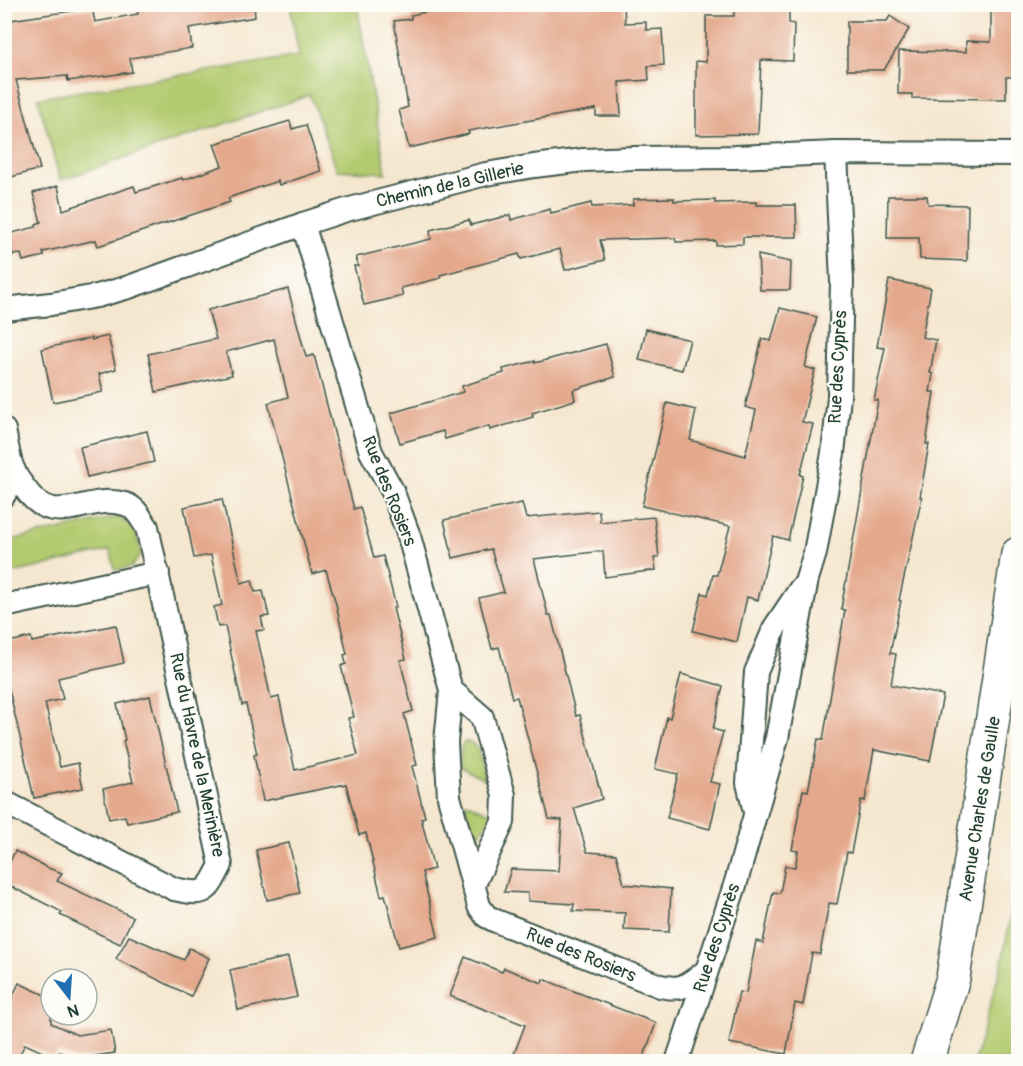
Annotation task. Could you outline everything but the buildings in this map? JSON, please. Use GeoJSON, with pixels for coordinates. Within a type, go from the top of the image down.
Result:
{"type":"FeatureCollection","features":[{"type":"Feature","properties":{"kind":"main road","name":"Avenue Charles de Gaulle"},"geometry":{"type":"LineString","coordinates":[[927,1062],[953,978],[1018,554]]}},
{"type":"Feature","properties":{"kind":"street","name":"Chemin de la Gillerie"},"geometry":{"type":"LineString","coordinates":[[4,309],[98,296],[346,210],[486,174],[544,165],[584,160],[837,153],[1018,154]]}},
{"type":"Feature","properties":{"kind":"street","name":"Rue des Cyprès"},"geometry":{"type":"LineString","coordinates":[[677,1062],[736,882],[777,738],[807,579],[815,553],[839,397],[842,281],[837,153]]}},
{"type":"Feature","properties":{"kind":"street","name":"Rue des Rosiers"},"geometry":{"type":"LineString","coordinates":[[303,224],[371,452],[392,490],[409,536],[450,690],[446,742],[449,797],[479,906],[486,916],[496,921],[660,986],[675,989],[683,987],[705,972]]}},
{"type":"Feature","properties":{"kind":"street","name":"Rue du Havre de la Merinière"},"geometry":{"type":"LineString","coordinates":[[4,430],[14,471],[29,495],[40,506],[51,510],[106,502],[126,504],[137,511],[147,527],[221,866],[209,888],[196,894],[174,889],[4,802]]}},
{"type":"Feature","properties":{"kind":"street"},"geometry":{"type":"LineString","coordinates":[[4,495],[14,471]]}},
{"type":"Feature","properties":{"kind":"street"},"geometry":{"type":"LineString","coordinates":[[4,606],[158,573]]}},
{"type":"Feature","properties":{"kind":"street","name":"Rue des Cyprès"},"geometry":{"type":"LineString","coordinates":[[755,813],[748,783],[756,672],[775,627],[807,579]]}},
{"type":"Feature","properties":{"kind":"street"},"geometry":{"type":"LineString","coordinates":[[450,690],[482,717],[504,795],[503,822],[473,886]]}},
{"type":"Feature","properties":{"kind":"green space"},"geometry":{"type":"Polygon","coordinates":[[[290,5],[357,5],[386,173],[337,170],[310,95],[60,180],[38,98],[299,56],[290,5]]]}},
{"type":"Feature","properties":{"kind":"green space"},"geometry":{"type":"Polygon","coordinates":[[[118,517],[135,529],[141,555],[131,567],[115,570],[110,550],[5,575],[5,541],[118,517]]]}},
{"type":"Feature","properties":{"kind":"green space"},"geometry":{"type":"Polygon","coordinates":[[[464,742],[471,742],[478,749],[485,780],[460,767],[461,747],[464,742]]]}},
{"type":"Feature","properties":{"kind":"green space"},"geometry":{"type":"Polygon","coordinates":[[[465,802],[493,814],[474,842],[465,802]]]}},
{"type":"Feature","properties":{"kind":"green space"},"geometry":{"type":"Polygon","coordinates":[[[1018,873],[1018,1061],[974,1061],[1002,963],[1018,873]]]}}]}
